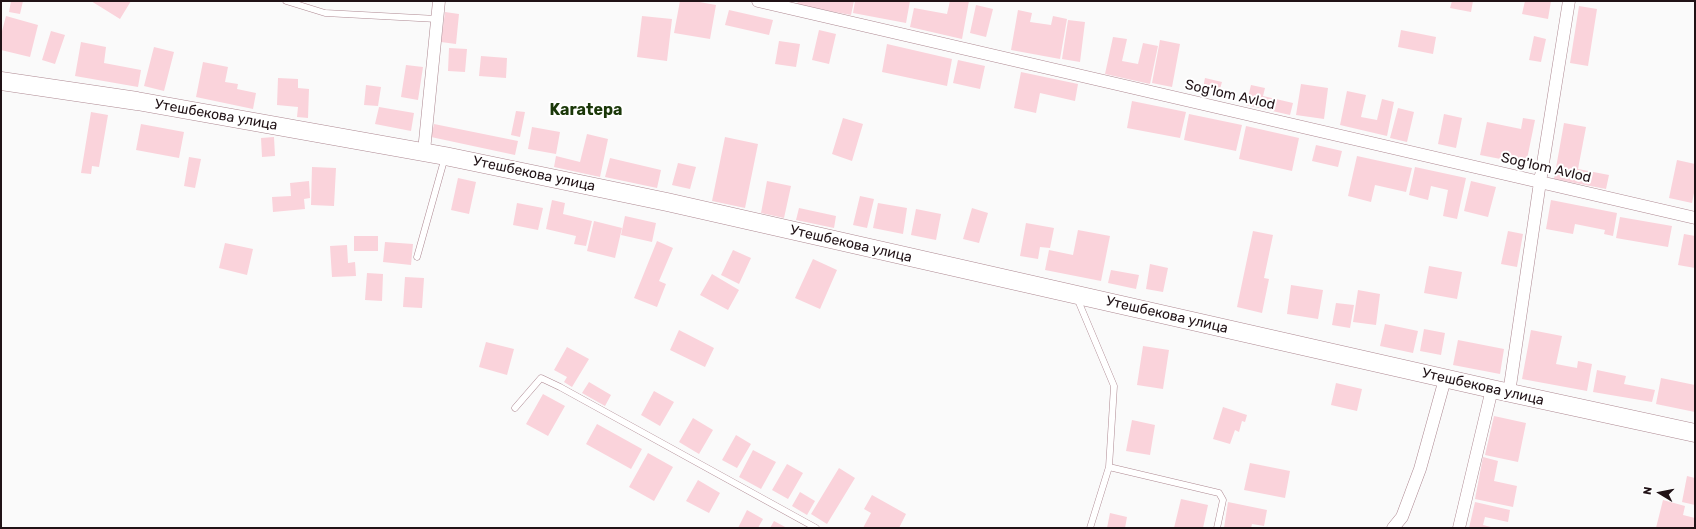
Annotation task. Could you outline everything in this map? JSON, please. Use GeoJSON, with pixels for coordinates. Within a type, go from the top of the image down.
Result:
{"type":"FeatureCollection","features":[{"type":"Feature","properties":{"kind":"main road","name":"Утешбекова улица"},"geometry":{"type":"LineString","coordinates":[[1,81],[137,101],[424,151],[674,203],[1445,379],[1695,433]]}},
{"type":"Feature","properties":{"kind":"street"},"geometry":{"type":"LineString","coordinates":[[424,151],[439,1]]}},
{"type":"Feature","properties":{"kind":"street","name":"Sog'lom Avlod"},"geometry":{"type":"LineString","coordinates":[[758,1],[1695,218]]}},
{"type":"Feature","properties":{"kind":"street"},"geometry":{"type":"LineString","coordinates":[[1509,393],[1540,182],[1569,1]]}},
{"type":"Feature","properties":{"kind":"street"},"geometry":{"type":"LineString","coordinates":[[1392,528],[1402,517],[1420,469],[1445,379]]}},
{"type":"Feature","properties":{"kind":"street"},"geometry":{"type":"LineString","coordinates":[[1459,528],[1492,389]]}},
{"type":"Feature","properties":{"kind":"lane"},"geometry":{"type":"LineString","coordinates":[[286,1],[325,13],[437,19]]}},
{"type":"Feature","properties":{"kind":"lane"},"geometry":{"type":"LineString","coordinates":[[417,257],[445,156]]}},
{"type":"Feature","properties":{"kind":"lane"},"geometry":{"type":"LineString","coordinates":[[1075,295],[1114,386],[1109,467],[1090,528]]}},
{"type":"Feature","properties":{"kind":"lane"},"geometry":{"type":"LineString","coordinates":[[515,408],[541,378],[816,528]]}},
{"type":"Feature","properties":{"kind":"lane"},"geometry":{"type":"LineString","coordinates":[[1109,467],[1219,493],[1222,500],[1217,528]]}},
{"type":"Feature","properties":{"kind":"building"},"geometry":{"type":"Polygon","coordinates":[[[11,1],[23,1],[20,14],[9,12],[11,1]]]}},
{"type":"Feature","properties":{"kind":"building"},"geometry":{"type":"Polygon","coordinates":[[[91,1],[131,1],[120,19],[91,1]]]}},
{"type":"Feature","properties":{"kind":"building"},"geometry":{"type":"Polygon","coordinates":[[[680,1],[694,1],[716,5],[710,39],[674,33],[680,1]]]}},
{"type":"Feature","properties":{"kind":"building"},"geometry":{"type":"Polygon","coordinates":[[[798,1],[854,1],[851,15],[797,5],[798,1]]]}},
{"type":"Feature","properties":{"kind":"building"},"geometry":{"type":"Polygon","coordinates":[[[855,1],[910,1],[906,23],[853,13],[855,1]]]}},
{"type":"Feature","properties":{"kind":"building"},"geometry":{"type":"Polygon","coordinates":[[[950,1],[969,1],[962,39],[910,27],[914,8],[947,14],[950,1]]]}},
{"type":"Feature","properties":{"kind":"building"},"geometry":{"type":"Polygon","coordinates":[[[1452,1],[1473,1],[1471,12],[1450,8],[1452,1]]]}},
{"type":"Feature","properties":{"kind":"building"},"geometry":{"type":"Polygon","coordinates":[[[1525,1],[1551,1],[1548,19],[1522,14],[1525,1]]]}},
{"type":"Feature","properties":{"kind":"building"},"geometry":{"type":"Polygon","coordinates":[[[976,5],[993,9],[986,37],[970,33],[976,5]]]}},
{"type":"Feature","properties":{"kind":"building"},"geometry":{"type":"Polygon","coordinates":[[[1579,6],[1597,9],[1588,66],[1570,63],[1579,6]]]}},
{"type":"Feature","properties":{"kind":"building"},"geometry":{"type":"Polygon","coordinates":[[[729,10],[773,20],[769,35],[725,25],[729,10]]]}},
{"type":"Feature","properties":{"kind":"building"},"geometry":{"type":"Polygon","coordinates":[[[1018,10],[1032,13],[1030,22],[1051,25],[1053,16],[1067,19],[1060,59],[1011,50],[1018,10]]]}},
{"type":"Feature","properties":{"kind":"building"},"geometry":{"type":"Polygon","coordinates":[[[445,12],[459,14],[456,44],[441,42],[445,12]]]}},
{"type":"Feature","properties":{"kind":"building"},"geometry":{"type":"Polygon","coordinates":[[[6,16],[38,25],[30,57],[1,50],[1,35],[6,16]]]}},
{"type":"Feature","properties":{"kind":"building"},"geometry":{"type":"Polygon","coordinates":[[[642,16],[672,19],[667,61],[637,57],[642,16]]]}},
{"type":"Feature","properties":{"kind":"building"},"geometry":{"type":"Polygon","coordinates":[[[1068,20],[1085,22],[1080,62],[1062,59],[1068,20]]]}},
{"type":"Feature","properties":{"kind":"building"},"geometry":{"type":"Polygon","coordinates":[[[819,30],[836,34],[829,64],[812,60],[819,30]]]}},
{"type":"Feature","properties":{"kind":"building"},"geometry":{"type":"Polygon","coordinates":[[[1401,30],[1436,37],[1433,54],[1398,47],[1401,30]]]}},
{"type":"Feature","properties":{"kind":"building"},"geometry":{"type":"Polygon","coordinates":[[[51,31],[65,35],[55,64],[42,60],[51,31]]]}},
{"type":"Feature","properties":{"kind":"building"},"geometry":{"type":"Polygon","coordinates":[[[1534,36],[1546,39],[1541,62],[1529,60],[1534,36]]]}},
{"type":"Feature","properties":{"kind":"building"},"geometry":{"type":"Polygon","coordinates":[[[1113,37],[1127,39],[1122,61],[1138,64],[1143,43],[1158,46],[1150,84],[1105,74],[1113,37]]]}},
{"type":"Feature","properties":{"kind":"building"},"geometry":{"type":"Polygon","coordinates":[[[1160,40],[1180,44],[1172,87],[1152,83],[1160,40]]]}},
{"type":"Feature","properties":{"kind":"building"},"geometry":{"type":"Polygon","coordinates":[[[779,41],[800,44],[796,67],[775,64],[779,41]]]}},
{"type":"Feature","properties":{"kind":"building"},"geometry":{"type":"Polygon","coordinates":[[[81,42],[106,47],[104,63],[141,70],[138,87],[75,76],[81,42]]]}},
{"type":"Feature","properties":{"kind":"building"},"geometry":{"type":"Polygon","coordinates":[[[887,44],[952,59],[947,86],[882,72],[887,44]]]}},
{"type":"Feature","properties":{"kind":"building"},"geometry":{"type":"Polygon","coordinates":[[[154,47],[174,52],[164,91],[144,86],[154,47]]]}},
{"type":"Feature","properties":{"kind":"building"},"geometry":{"type":"Polygon","coordinates":[[[449,48],[467,49],[465,72],[448,71],[449,48]]]}},
{"type":"Feature","properties":{"kind":"building"},"geometry":{"type":"Polygon","coordinates":[[[481,56],[507,58],[506,78],[479,76],[481,56]]]}},
{"type":"Feature","properties":{"kind":"building"},"geometry":{"type":"Polygon","coordinates":[[[958,60],[985,66],[980,89],[953,83],[958,60]]]}},
{"type":"Feature","properties":{"kind":"building"},"geometry":{"type":"Polygon","coordinates":[[[203,62],[228,67],[225,82],[238,84],[237,89],[256,93],[253,109],[196,97],[203,62]]]}},
{"type":"Feature","properties":{"kind":"building"},"geometry":{"type":"Polygon","coordinates":[[[406,65],[423,67],[418,100],[401,97],[406,65]]]}},
{"type":"Feature","properties":{"kind":"building"},"geometry":{"type":"Polygon","coordinates":[[[1021,72],[1078,84],[1075,101],[1040,93],[1036,113],[1014,108],[1021,72]]]}},
{"type":"Feature","properties":{"kind":"building"},"geometry":{"type":"Polygon","coordinates":[[[278,78],[298,79],[298,88],[309,89],[308,118],[297,117],[298,107],[277,105],[278,78]]]}},
{"type":"Feature","properties":{"kind":"building"},"geometry":{"type":"Polygon","coordinates":[[[1205,78],[1222,82],[1219,92],[1203,88],[1205,78]]]}},
{"type":"Feature","properties":{"kind":"building"},"geometry":{"type":"Polygon","coordinates":[[[1301,84],[1328,88],[1324,119],[1296,115],[1301,84]]]}},
{"type":"Feature","properties":{"kind":"building"},"geometry":{"type":"Polygon","coordinates":[[[366,85],[381,87],[378,106],[364,105],[366,85]]]}},
{"type":"Feature","properties":{"kind":"building"},"geometry":{"type":"Polygon","coordinates":[[[1251,85],[1265,88],[1263,96],[1293,103],[1290,115],[1246,105],[1251,85]]]}},
{"type":"Feature","properties":{"kind":"building"},"geometry":{"type":"Polygon","coordinates":[[[1347,91],[1366,95],[1361,117],[1377,120],[1382,99],[1394,102],[1387,136],[1340,125],[1347,91]]]}},
{"type":"Feature","properties":{"kind":"building"},"geometry":{"type":"Polygon","coordinates":[[[1132,101],[1186,112],[1180,138],[1127,128],[1132,101]]]}},
{"type":"Feature","properties":{"kind":"building"},"geometry":{"type":"Polygon","coordinates":[[[379,107],[414,113],[411,131],[375,124],[379,107]]]}},
{"type":"Feature","properties":{"kind":"building"},"geometry":{"type":"Polygon","coordinates":[[[1398,108],[1414,112],[1407,142],[1390,138],[1398,108]]]}},
{"type":"Feature","properties":{"kind":"building"},"geometry":{"type":"Polygon","coordinates":[[[516,111],[525,112],[520,137],[511,135],[516,111]]]}},
{"type":"Feature","properties":{"kind":"building"},"geometry":{"type":"Polygon","coordinates":[[[91,112],[108,115],[99,167],[92,166],[91,174],[81,173],[91,112]]]}},
{"type":"Feature","properties":{"kind":"building"},"geometry":{"type":"Polygon","coordinates":[[[1189,114],[1242,125],[1236,151],[1184,140],[1189,114]]]}},
{"type":"Feature","properties":{"kind":"building"},"geometry":{"type":"Polygon","coordinates":[[[1444,114],[1462,118],[1456,148],[1438,144],[1444,114]]]}},
{"type":"Feature","properties":{"kind":"building"},"geometry":{"type":"Polygon","coordinates":[[[843,118],[863,124],[852,161],[832,154],[843,118]]]}},
{"type":"Feature","properties":{"kind":"building"},"geometry":{"type":"Polygon","coordinates":[[[1523,118],[1535,120],[1526,164],[1480,155],[1487,122],[1521,129],[1523,118]]]}},
{"type":"Feature","properties":{"kind":"building"},"geometry":{"type":"Polygon","coordinates":[[[1564,123],[1586,127],[1578,169],[1609,175],[1606,189],[1554,179],[1564,123]]]}},
{"type":"Feature","properties":{"kind":"building"},"geometry":{"type":"Polygon","coordinates":[[[141,124],[184,132],[179,158],[136,150],[141,124]]]}},
{"type":"Feature","properties":{"kind":"building"},"geometry":{"type":"Polygon","coordinates":[[[434,124],[518,141],[515,155],[431,137],[434,124]]]}},
{"type":"Feature","properties":{"kind":"building"},"geometry":{"type":"Polygon","coordinates":[[[1246,126],[1299,138],[1292,171],[1239,159],[1246,126]]]}},
{"type":"Feature","properties":{"kind":"building"},"geometry":{"type":"Polygon","coordinates":[[[532,127],[560,132],[556,154],[528,149],[532,127]]]}},
{"type":"Feature","properties":{"kind":"building"},"geometry":{"type":"Polygon","coordinates":[[[587,134],[608,139],[600,177],[554,167],[556,156],[580,162],[587,134]]]}},
{"type":"Feature","properties":{"kind":"building"},"geometry":{"type":"Polygon","coordinates":[[[274,137],[275,156],[262,157],[261,138],[274,137]]]}},
{"type":"Feature","properties":{"kind":"building"},"geometry":{"type":"Polygon","coordinates":[[[725,137],[758,144],[745,208],[712,201],[725,137]]]}},
{"type":"Feature","properties":{"kind":"building"},"geometry":{"type":"Polygon","coordinates":[[[1316,145],[1342,151],[1338,167],[1312,161],[1316,145]]]}},
{"type":"Feature","properties":{"kind":"building"},"geometry":{"type":"Polygon","coordinates":[[[1357,156],[1412,168],[1406,192],[1375,185],[1371,202],[1348,196],[1357,156]]]}},
{"type":"Feature","properties":{"kind":"building"},"geometry":{"type":"Polygon","coordinates":[[[189,157],[201,159],[195,188],[184,186],[189,157]]]}},
{"type":"Feature","properties":{"kind":"building"},"geometry":{"type":"Polygon","coordinates":[[[610,158],[661,170],[657,188],[605,177],[610,158]]]}},
{"type":"Feature","properties":{"kind":"building"},"geometry":{"type":"Polygon","coordinates":[[[1677,160],[1695,164],[1695,188],[1692,203],[1669,198],[1677,160]]]}},
{"type":"Feature","properties":{"kind":"building"},"geometry":{"type":"Polygon","coordinates":[[[678,163],[696,167],[690,189],[672,185],[678,163]]]}},
{"type":"Feature","properties":{"kind":"building"},"geometry":{"type":"Polygon","coordinates":[[[312,167],[336,168],[334,206],[311,205],[312,167]]]}},
{"type":"Feature","properties":{"kind":"building"},"geometry":{"type":"Polygon","coordinates":[[[1415,167],[1466,178],[1457,219],[1443,216],[1448,190],[1431,186],[1428,200],[1409,195],[1415,167]]]}},
{"type":"Feature","properties":{"kind":"building"},"geometry":{"type":"Polygon","coordinates":[[[458,178],[476,182],[469,214],[451,210],[458,178]]]}},
{"type":"Feature","properties":{"kind":"building"},"geometry":{"type":"Polygon","coordinates":[[[309,181],[310,198],[304,199],[305,209],[273,212],[272,197],[291,196],[290,183],[309,181]]]}},
{"type":"Feature","properties":{"kind":"building"},"geometry":{"type":"Polygon","coordinates":[[[767,181],[791,186],[784,218],[761,213],[767,181]]]}},
{"type":"Feature","properties":{"kind":"building"},"geometry":{"type":"Polygon","coordinates":[[[1471,181],[1496,187],[1488,217],[1464,211],[1471,181]]]}},
{"type":"Feature","properties":{"kind":"building"},"geometry":{"type":"Polygon","coordinates":[[[860,196],[874,199],[867,228],[853,225],[860,196]]]}},
{"type":"Feature","properties":{"kind":"building"},"geometry":{"type":"Polygon","coordinates":[[[552,200],[565,203],[563,214],[592,221],[586,246],[574,244],[576,236],[546,229],[552,200]]]}},
{"type":"Feature","properties":{"kind":"building"},"geometry":{"type":"Polygon","coordinates":[[[1551,200],[1617,213],[1613,236],[1604,234],[1605,230],[1575,224],[1573,234],[1546,229],[1551,200]]]}},
{"type":"Feature","properties":{"kind":"building"},"geometry":{"type":"Polygon","coordinates":[[[517,203],[543,208],[538,230],[513,225],[517,203]]]}},
{"type":"Feature","properties":{"kind":"building"},"geometry":{"type":"Polygon","coordinates":[[[878,203],[907,208],[903,234],[873,228],[878,203]]]}},
{"type":"Feature","properties":{"kind":"building"},"geometry":{"type":"Polygon","coordinates":[[[799,208],[836,216],[834,228],[796,220],[799,208]]]}},
{"type":"Feature","properties":{"kind":"building"},"geometry":{"type":"Polygon","coordinates":[[[972,208],[988,213],[979,243],[963,239],[972,208]]]}},
{"type":"Feature","properties":{"kind":"building"},"geometry":{"type":"Polygon","coordinates":[[[916,209],[941,214],[936,240],[911,235],[916,209]]]}},
{"type":"Feature","properties":{"kind":"building"},"geometry":{"type":"Polygon","coordinates":[[[625,216],[656,223],[652,242],[621,235],[625,216]]]}},
{"type":"Feature","properties":{"kind":"building"},"geometry":{"type":"Polygon","coordinates":[[[1620,217],[1672,226],[1668,247],[1616,238],[1620,217]]]}},
{"type":"Feature","properties":{"kind":"building"},"geometry":{"type":"Polygon","coordinates":[[[594,221],[622,228],[615,258],[587,251],[594,221]]]}},
{"type":"Feature","properties":{"kind":"building"},"geometry":{"type":"Polygon","coordinates":[[[1026,223],[1054,228],[1050,248],[1040,247],[1038,259],[1020,256],[1026,223]]]}},
{"type":"Feature","properties":{"kind":"building"},"geometry":{"type":"Polygon","coordinates":[[[1078,230],[1110,236],[1101,281],[1045,270],[1049,250],[1073,255],[1078,230]]]}},
{"type":"Feature","properties":{"kind":"building"},"geometry":{"type":"Polygon","coordinates":[[[1253,231],[1273,235],[1264,278],[1269,279],[1262,313],[1237,307],[1253,231]]]}},
{"type":"Feature","properties":{"kind":"building"},"geometry":{"type":"Polygon","coordinates":[[[1508,231],[1523,234],[1517,267],[1501,264],[1508,231]]]}},
{"type":"Feature","properties":{"kind":"building"},"geometry":{"type":"Polygon","coordinates":[[[1684,234],[1695,236],[1695,268],[1678,265],[1684,234]]]}},
{"type":"Feature","properties":{"kind":"building"},"geometry":{"type":"Polygon","coordinates":[[[354,236],[378,236],[378,251],[354,251],[354,236]]]}},
{"type":"Feature","properties":{"kind":"building"},"geometry":{"type":"Polygon","coordinates":[[[657,241],[673,248],[659,281],[666,284],[657,307],[634,298],[657,241]]]}},
{"type":"Feature","properties":{"kind":"building"},"geometry":{"type":"Polygon","coordinates":[[[385,242],[413,244],[411,265],[383,262],[385,242]]]}},
{"type":"Feature","properties":{"kind":"building"},"geometry":{"type":"Polygon","coordinates":[[[225,243],[253,249],[247,275],[219,268],[225,243]]]}},
{"type":"Feature","properties":{"kind":"building"},"geometry":{"type":"Polygon","coordinates":[[[347,245],[348,263],[355,262],[356,276],[332,277],[330,246],[347,245]]]}},
{"type":"Feature","properties":{"kind":"building"},"geometry":{"type":"Polygon","coordinates":[[[733,250],[751,258],[739,284],[721,275],[733,250]]]}},
{"type":"Feature","properties":{"kind":"building"},"geometry":{"type":"Polygon","coordinates":[[[813,259],[837,270],[820,309],[795,298],[813,259]]]}},
{"type":"Feature","properties":{"kind":"building"},"geometry":{"type":"Polygon","coordinates":[[[1150,264],[1168,268],[1163,292],[1146,289],[1150,264]]]}},
{"type":"Feature","properties":{"kind":"building"},"geometry":{"type":"Polygon","coordinates":[[[1429,266],[1462,272],[1457,299],[1424,293],[1429,266]]]}},
{"type":"Feature","properties":{"kind":"building"},"geometry":{"type":"Polygon","coordinates":[[[1111,270],[1139,275],[1136,289],[1108,283],[1111,270]]]}},
{"type":"Feature","properties":{"kind":"building"},"geometry":{"type":"Polygon","coordinates":[[[367,273],[383,274],[382,301],[365,300],[367,273]]]}},
{"type":"Feature","properties":{"kind":"building"},"geometry":{"type":"Polygon","coordinates":[[[712,274],[739,290],[728,310],[700,295],[712,274]]]}},
{"type":"Feature","properties":{"kind":"building"},"geometry":{"type":"Polygon","coordinates":[[[405,277],[424,278],[422,308],[403,307],[405,277]]]}},
{"type":"Feature","properties":{"kind":"building"},"geometry":{"type":"Polygon","coordinates":[[[1291,285],[1323,290],[1318,319],[1287,314],[1291,285]]]}},
{"type":"Feature","properties":{"kind":"building"},"geometry":{"type":"Polygon","coordinates":[[[1358,290],[1380,294],[1376,325],[1353,322],[1358,290]]]}},
{"type":"Feature","properties":{"kind":"building"},"geometry":{"type":"Polygon","coordinates":[[[1336,303],[1354,305],[1350,328],[1332,325],[1336,303]]]}},
{"type":"Feature","properties":{"kind":"building"},"geometry":{"type":"Polygon","coordinates":[[[1385,324],[1418,331],[1413,353],[1380,346],[1385,324]]]}},
{"type":"Feature","properties":{"kind":"building"},"geometry":{"type":"Polygon","coordinates":[[[1424,329],[1445,333],[1441,355],[1420,351],[1424,329]]]}},
{"type":"Feature","properties":{"kind":"building"},"geometry":{"type":"Polygon","coordinates":[[[679,330],[714,348],[705,367],[670,350],[679,330]]]}},
{"type":"Feature","properties":{"kind":"building"},"geometry":{"type":"Polygon","coordinates":[[[1531,330],[1562,336],[1556,364],[1577,368],[1578,361],[1592,364],[1587,391],[1522,379],[1531,330]]]}},
{"type":"Feature","properties":{"kind":"building"},"geometry":{"type":"Polygon","coordinates":[[[1458,340],[1504,349],[1500,374],[1453,365],[1458,340]]]}},
{"type":"Feature","properties":{"kind":"building"},"geometry":{"type":"Polygon","coordinates":[[[486,342],[514,349],[507,375],[479,367],[486,342]]]}},
{"type":"Feature","properties":{"kind":"building"},"geometry":{"type":"Polygon","coordinates":[[[1143,346],[1169,350],[1163,389],[1137,385],[1143,346]]]}},
{"type":"Feature","properties":{"kind":"building"},"geometry":{"type":"Polygon","coordinates":[[[567,347],[589,359],[572,387],[564,382],[567,377],[554,370],[567,347]]]}},
{"type":"Feature","properties":{"kind":"building"},"geometry":{"type":"Polygon","coordinates":[[[1597,370],[1626,376],[1624,384],[1655,390],[1652,402],[1593,392],[1597,370]]]}},
{"type":"Feature","properties":{"kind":"building"},"geometry":{"type":"Polygon","coordinates":[[[1661,378],[1695,385],[1695,412],[1656,404],[1661,378]]]}},
{"type":"Feature","properties":{"kind":"building"},"geometry":{"type":"Polygon","coordinates":[[[589,382],[611,395],[605,406],[582,393],[589,382]]]}},
{"type":"Feature","properties":{"kind":"building"},"geometry":{"type":"Polygon","coordinates":[[[1336,383],[1362,389],[1357,411],[1331,405],[1336,383]]]}},
{"type":"Feature","properties":{"kind":"building"},"geometry":{"type":"Polygon","coordinates":[[[654,391],[674,402],[660,426],[641,415],[654,391]]]}},
{"type":"Feature","properties":{"kind":"building"},"geometry":{"type":"Polygon","coordinates":[[[543,394],[565,406],[548,436],[526,424],[543,394]]]}},
{"type":"Feature","properties":{"kind":"building"},"geometry":{"type":"Polygon","coordinates":[[[1223,407],[1247,415],[1245,422],[1242,421],[1239,432],[1235,430],[1230,444],[1213,439],[1223,407]]]}},
{"type":"Feature","properties":{"kind":"building"},"geometry":{"type":"Polygon","coordinates":[[[1494,416],[1526,423],[1518,462],[1485,455],[1494,416]]]}},
{"type":"Feature","properties":{"kind":"building"},"geometry":{"type":"Polygon","coordinates":[[[693,418],[713,430],[699,454],[679,442],[693,418]]]}},
{"type":"Feature","properties":{"kind":"building"},"geometry":{"type":"Polygon","coordinates":[[[1132,420],[1155,425],[1150,455],[1126,451],[1132,420]]]}},
{"type":"Feature","properties":{"kind":"building"},"geometry":{"type":"Polygon","coordinates":[[[597,424],[642,449],[631,469],[586,444],[597,424]]]}},
{"type":"Feature","properties":{"kind":"building"},"geometry":{"type":"Polygon","coordinates":[[[736,435],[751,444],[737,468],[722,460],[736,435]]]}},
{"type":"Feature","properties":{"kind":"building"},"geometry":{"type":"Polygon","coordinates":[[[753,450],[776,462],[761,489],[739,477],[753,450]]]}},
{"type":"Feature","properties":{"kind":"building"},"geometry":{"type":"Polygon","coordinates":[[[648,453],[673,467],[654,501],[629,487],[648,453]]]}},
{"type":"Feature","properties":{"kind":"building"},"geometry":{"type":"Polygon","coordinates":[[[1483,457],[1498,461],[1494,481],[1517,486],[1513,507],[1475,499],[1483,457]]]}},
{"type":"Feature","properties":{"kind":"building"},"geometry":{"type":"Polygon","coordinates":[[[1250,463],[1290,471],[1285,498],[1244,490],[1250,463]]]}},
{"type":"Feature","properties":{"kind":"building"},"geometry":{"type":"Polygon","coordinates":[[[787,464],[803,473],[788,499],[772,490],[787,464]]]}},
{"type":"Feature","properties":{"kind":"building"},"geometry":{"type":"Polygon","coordinates":[[[839,468],[855,478],[827,524],[811,514],[839,468]]]}},
{"type":"Feature","properties":{"kind":"building"},"geometry":{"type":"Polygon","coordinates":[[[1687,476],[1695,478],[1695,505],[1682,502],[1687,476]]]}},
{"type":"Feature","properties":{"kind":"building"},"geometry":{"type":"Polygon","coordinates":[[[698,480],[720,493],[709,513],[686,501],[698,480]]]}},
{"type":"Feature","properties":{"kind":"building"},"geometry":{"type":"Polygon","coordinates":[[[800,492],[815,501],[807,515],[792,506],[800,492]]]}},
{"type":"Feature","properties":{"kind":"building"},"geometry":{"type":"Polygon","coordinates":[[[872,495],[906,514],[899,528],[863,528],[871,513],[864,509],[872,495]]]}},
{"type":"Feature","properties":{"kind":"building"},"geometry":{"type":"Polygon","coordinates":[[[1181,499],[1208,505],[1203,528],[1174,528],[1181,499]]]}},
{"type":"Feature","properties":{"kind":"building"},"geometry":{"type":"Polygon","coordinates":[[[1663,500],[1685,506],[1683,515],[1695,518],[1695,528],[1656,528],[1663,500]]]}},
{"type":"Feature","properties":{"kind":"building"},"geometry":{"type":"Polygon","coordinates":[[[1228,502],[1267,510],[1264,526],[1252,524],[1251,528],[1224,528],[1228,502]]]}},
{"type":"Feature","properties":{"kind":"building"},"geometry":{"type":"Polygon","coordinates":[[[1475,502],[1510,510],[1508,522],[1485,517],[1483,525],[1495,528],[1469,528],[1475,502]]]}},
{"type":"Feature","properties":{"kind":"building"},"geometry":{"type":"Polygon","coordinates":[[[747,510],[763,519],[758,528],[738,528],[747,510]]]}},
{"type":"Feature","properties":{"kind":"building"},"geometry":{"type":"Polygon","coordinates":[[[1110,513],[1127,517],[1125,528],[1107,528],[1110,513]]]}},
{"type":"Feature","properties":{"kind":"building"},"geometry":{"type":"Polygon","coordinates":[[[774,521],[787,528],[770,528],[774,521]]]}},
{"type":"Feature","properties":{"kind":"district","name":"Karatepa"},"geometry":{"type":"Point","coordinates":[586,110]}}]}
